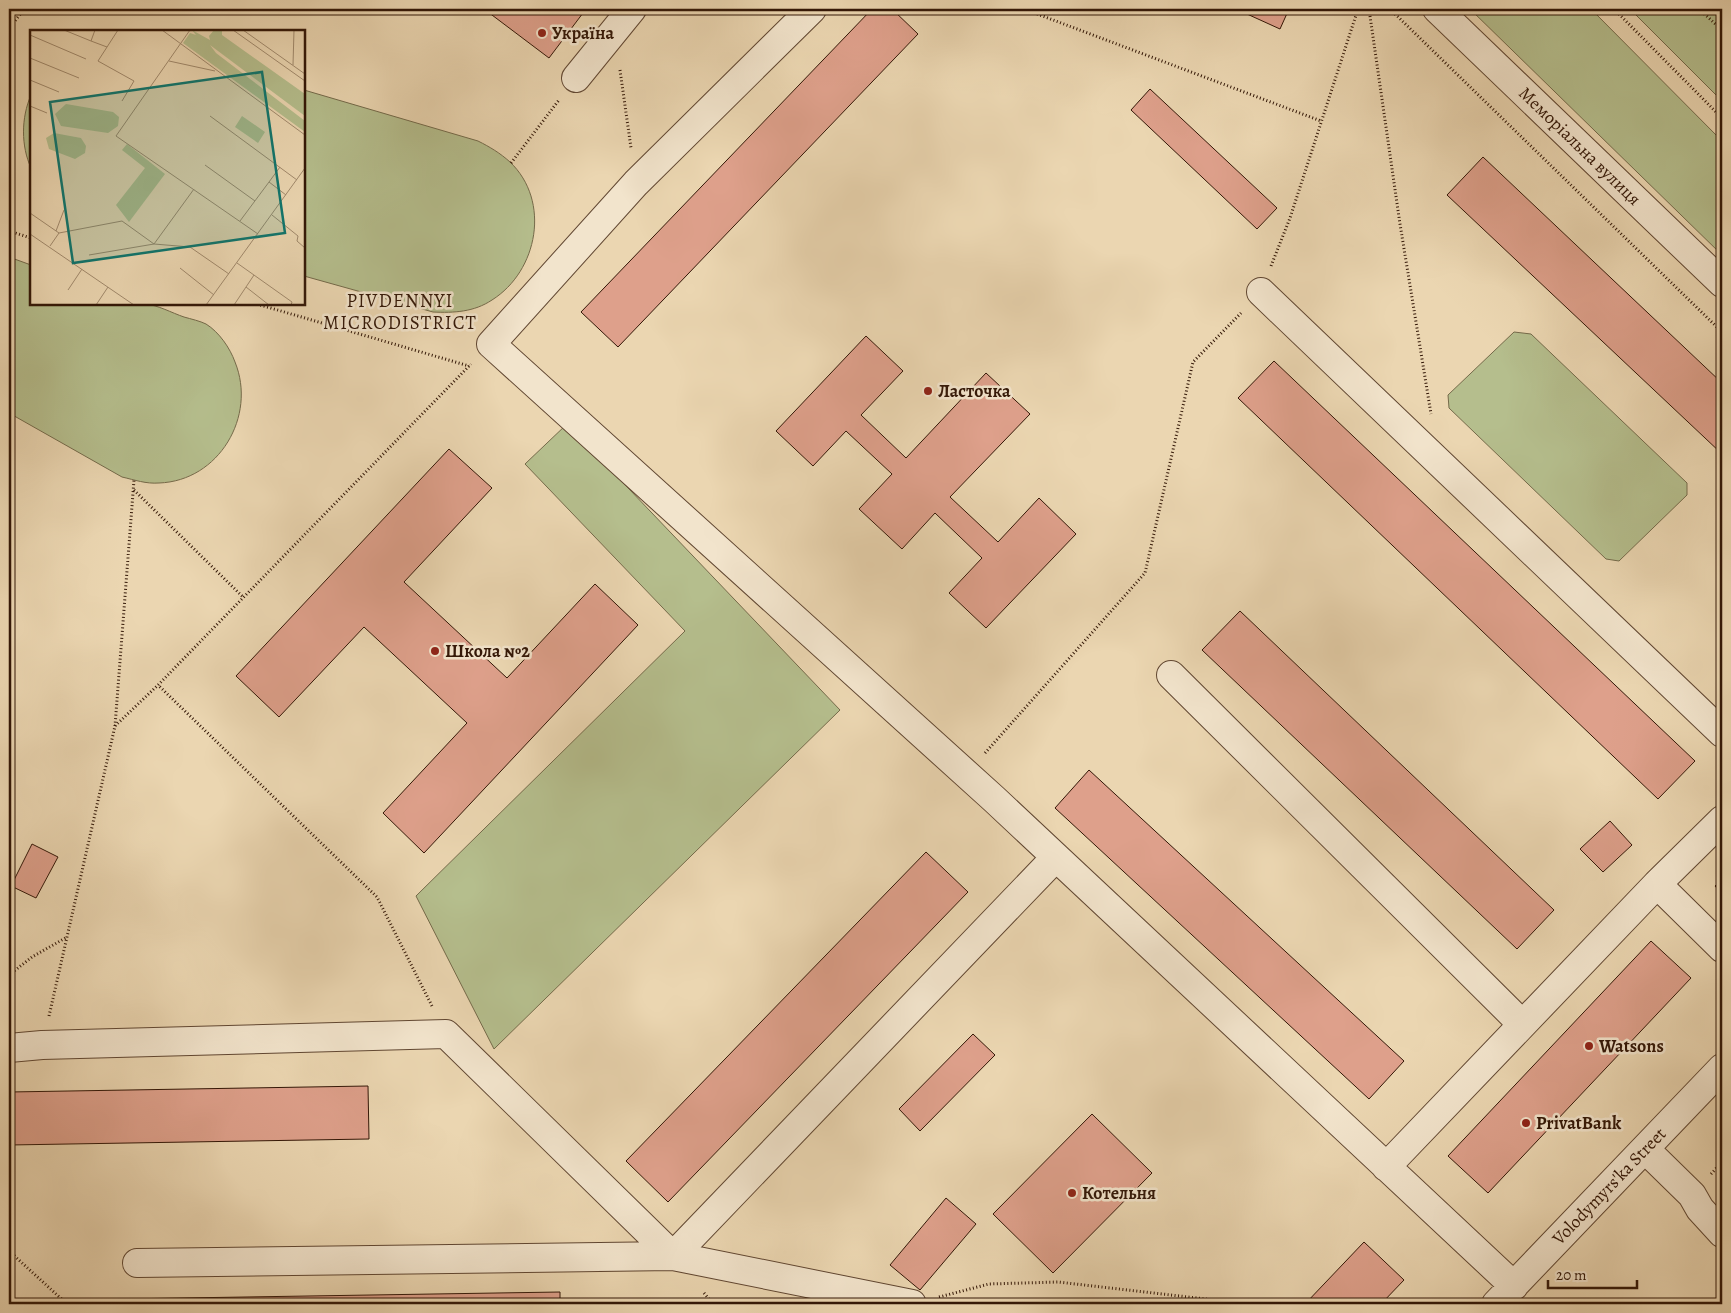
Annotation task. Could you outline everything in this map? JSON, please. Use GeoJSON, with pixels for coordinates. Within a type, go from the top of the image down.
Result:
{"type":"FeatureCollection","features":[{"type":"Feature","properties":{"kind":"street"},"geometry":{"type":"LineString","coordinates":[[576,78],[632,9]]}},
{"type":"Feature","properties":{"kind":"street"},"geometry":{"type":"LineString","coordinates":[[812,9],[636,183],[491,344],[1056,857],[1386,1167],[1505,1295]]}},
{"type":"Feature","properties":{"kind":"street","name":"Меморіальна вулиця"},"geometry":{"type":"LineString","coordinates":[[1437,9],[1722,282]]}},
{"type":"Feature","properties":{"kind":"street"},"geometry":{"type":"LineString","coordinates":[[1261,292],[1722,733]]}},
{"type":"Feature","properties":{"kind":"street"},"geometry":{"type":"LineString","coordinates":[[1172,675],[1522,1024]]}},
{"type":"Feature","properties":{"kind":"street"},"geometry":{"type":"LineString","coordinates":[[1386,1167],[1657,884],[1722,820]]}},
{"type":"Feature","properties":{"kind":"street"},"geometry":{"type":"LineString","coordinates":[[673,1256],[1056,857]]}},
{"type":"Feature","properties":{"kind":"street"},"geometry":{"type":"LineString","coordinates":[[1657,884],[1722,948]]}},
{"type":"Feature","properties":{"kind":"street"},"geometry":{"type":"LineString","coordinates":[[9,1048],[42,1045],[446,1034],[673,1256]]}},
{"type":"Feature","properties":{"kind":"street","name":"Volodymyrs'ka Street"},"geometry":{"type":"LineString","coordinates":[[1505,1295],[1722,1068]]}},
{"type":"Feature","properties":{"kind":"street"},"geometry":{"type":"LineString","coordinates":[[1645,1149],[1692,1195],[1700,1209],[1722,1233]]}},
{"type":"Feature","properties":{"kind":"street"},"geometry":{"type":"LineString","coordinates":[[137,1263],[673,1256],[912,1304]]}},
{"type":"Feature","properties":{"kind":"path"},"geometry":{"type":"LineString","coordinates":[[9,29],[24,9]]}},
{"type":"Feature","properties":{"kind":"path"},"geometry":{"type":"LineString","coordinates":[[1024,9],[1321,121]]}},
{"type":"Feature","properties":{"kind":"path"},"geometry":{"type":"LineString","coordinates":[[966,774],[1145,573],[1193,362],[1261,292],[1290,218],[1358,9]]}},
{"type":"Feature","properties":{"kind":"path"},"geometry":{"type":"LineString","coordinates":[[1369,9],[1400,224],[1438,462]]}},
{"type":"Feature","properties":{"kind":"path"},"geometry":{"type":"LineString","coordinates":[[1390,9],[1722,332]]}},
{"type":"Feature","properties":{"kind":"path"},"geometry":{"type":"LineString","coordinates":[[1614,9],[1722,118]]}},
{"type":"Feature","properties":{"kind":"path"},"geometry":{"type":"LineString","coordinates":[[1699,9],[1722,30]]}},
{"type":"Feature","properties":{"kind":"path"},"geometry":{"type":"LineString","coordinates":[[615,30],[636,183]]}},
{"type":"Feature","properties":{"kind":"path"},"geometry":{"type":"LineString","coordinates":[[511,163],[576,78]]}},
{"type":"Feature","properties":{"kind":"path"},"geometry":{"type":"LineString","coordinates":[[9,232],[30,238]]}},
{"type":"Feature","properties":{"kind":"path"},"geometry":{"type":"LineString","coordinates":[[260,305],[469,366]]}},
{"type":"Feature","properties":{"kind":"path"},"geometry":{"type":"LineString","coordinates":[[115,726],[158,685],[491,344]]}},
{"type":"Feature","properties":{"kind":"path"},"geometry":{"type":"LineString","coordinates":[[42,1045],[115,726],[134,480]]}},
{"type":"Feature","properties":{"kind":"path"},"geometry":{"type":"LineString","coordinates":[[134,490],[243,597]]}},
{"type":"Feature","properties":{"kind":"path"},"geometry":{"type":"LineString","coordinates":[[158,685],[377,897],[446,1034]]}},
{"type":"Feature","properties":{"kind":"path"},"geometry":{"type":"LineString","coordinates":[[9,975],[32,957],[67,937]]}},
{"type":"Feature","properties":{"kind":"path"},"geometry":{"type":"LineString","coordinates":[[9,1251],[67,1304]]}},
{"type":"Feature","properties":{"kind":"path"},"geometry":{"type":"LineString","coordinates":[[912,1304],[989,1284],[1058,1282],[1249,1304]]}},
{"type":"Feature","properties":{"kind":"green space"},"geometry":{"type":"Polygon","coordinates":[[[1470,9],[1591,9],[1722,141],[1722,255],[1470,9]]]}},
{"type":"Feature","properties":{"kind":"green space"},"geometry":{"type":"Polygon","coordinates":[[[1630,9],[1722,9],[1722,101],[1630,9]]]}},
{"type":"Feature","properties":{"kind":"green space"},"geometry":{"type":"Polygon","coordinates":[[[305,90],[478,141],[495,150],[510,162],[523,178],[531,196],[534,215],[534,235],[529,254],[520,272],[508,287],[485,304],[456,312],[433,312],[305,276],[305,90]]]}},
{"type":"Feature","properties":{"kind":"green space"},"geometry":{"type":"Polygon","coordinates":[[[30,98],[30,165],[24,141],[24,122],[30,98]]]}},
{"type":"Feature","properties":{"kind":"green space"},"geometry":{"type":"Polygon","coordinates":[[[9,257],[30,265],[30,305],[150,305],[204,323],[220,336],[227,346],[235,362],[241,383],[241,403],[236,423],[228,442],[215,458],[199,471],[180,479],[159,483],[140,482],[122,477],[9,413],[9,257]]]}},
{"type":"Feature","properties":{"kind":"green space"},"geometry":{"type":"Polygon","coordinates":[[[1514,332],[1531,334],[1687,483],[1687,495],[1619,561],[1606,559],[1449,408],[1448,395],[1514,332]]]}},
{"type":"Feature","properties":{"kind":"green space"},"geometry":{"type":"Polygon","coordinates":[[[567,424],[840,710],[494,1049],[416,896],[685,631],[525,464],[567,424]]]}},
{"type":"Feature","properties":{"kind":"building","name":"Україна"},"geometry":{"type":"Polygon","coordinates":[[[484,9],[586,9],[549,58],[484,9]]]}},
{"type":"Feature","properties":{"kind":"building"},"geometry":{"type":"Polygon","coordinates":[[[694,9],[706,9],[702,14],[694,9]]]}},
{"type":"Feature","properties":{"kind":"building"},"geometry":{"type":"Polygon","coordinates":[[[872,9],[892,9],[918,34],[618,347],[581,312],[872,9]]]}},
{"type":"Feature","properties":{"kind":"building"},"geometry":{"type":"Polygon","coordinates":[[[1236,9],[1289,9],[1280,29],[1236,9]]]}},
{"type":"Feature","properties":{"kind":"building"},"geometry":{"type":"Polygon","coordinates":[[[1150,89],[1277,208],[1257,229],[1131,110],[1150,89]]]}},
{"type":"Feature","properties":{"kind":"building"},"geometry":{"type":"Polygon","coordinates":[[[1483,157],[1722,383],[1722,454],[1447,195],[1483,157]]]}},
{"type":"Feature","properties":{"kind":"building"},"geometry":{"type":"Polygon","coordinates":[[[866,336],[903,371],[861,415],[906,458],[986,373],[1030,414],[950,497],[998,542],[1039,498],[1076,534],[986,628],[949,593],[982,558],[935,513],[902,549],[859,509],[892,474],[846,431],[813,466],[776,431],[866,336]]]}},
{"type":"Feature","properties":{"kind":"building"},"geometry":{"type":"Polygon","coordinates":[[[1274,361],[1695,761],[1658,799],[1238,398],[1274,361]]]}},
{"type":"Feature","properties":{"kind":"building","name":"Школа №2"},"geometry":{"type":"Polygon","coordinates":[[[449,449],[492,488],[404,582],[507,678],[595,584],[638,625],[424,853],[383,813],[467,723],[364,627],[279,717],[236,676],[449,449]]]}},
{"type":"Feature","properties":{"kind":"building"},"geometry":{"type":"Polygon","coordinates":[[[1240,611],[1554,910],[1517,949],[1202,650],[1240,611]]]}},
{"type":"Feature","properties":{"kind":"building"},"geometry":{"type":"Polygon","coordinates":[[[1089,770],[1404,1061],[1369,1099],[1055,808],[1089,770]]]}},
{"type":"Feature","properties":{"kind":"building"},"geometry":{"type":"Polygon","coordinates":[[[1610,821],[1632,845],[1603,872],[1580,849],[1610,821]]]}},
{"type":"Feature","properties":{"kind":"building"},"geometry":{"type":"Polygon","coordinates":[[[32,844],[58,857],[36,898],[11,886],[32,844]]]}},
{"type":"Feature","properties":{"kind":"building"},"geometry":{"type":"Polygon","coordinates":[[[926,852],[968,892],[668,1202],[626,1161],[926,852]]]}},
{"type":"Feature","properties":{"kind":"building"},"geometry":{"type":"Polygon","coordinates":[[[1722,880],[1722,894],[1715,886],[1722,880]]]}},
{"type":"Feature","properties":{"kind":"building"},"geometry":{"type":"Polygon","coordinates":[[[1651,941],[1691,978],[1488,1193],[1448,1156],[1651,941]]]}},
{"type":"Feature","properties":{"kind":"building"},"geometry":{"type":"Polygon","coordinates":[[[973,1034],[995,1055],[920,1131],[899,1109],[973,1034]]]}},
{"type":"Feature","properties":{"kind":"building"},"geometry":{"type":"Polygon","coordinates":[[[368,1086],[369,1139],[9,1145],[9,1092],[368,1086]]]}},
{"type":"Feature","properties":{"kind":"building","name":"Котельня"},"geometry":{"type":"Polygon","coordinates":[[[1092,1114],[1152,1173],[1053,1273],[993,1214],[1092,1114]]]}},
{"type":"Feature","properties":{"kind":"building"},"geometry":{"type":"Polygon","coordinates":[[[946,1198],[976,1224],[920,1290],[890,1265],[946,1198]]]}},
{"type":"Feature","properties":{"kind":"building"},"geometry":{"type":"Polygon","coordinates":[[[1364,1242],[1404,1280],[1381,1304],[1305,1304],[1364,1242]]]}},
{"type":"Feature","properties":{"kind":"building"},"geometry":{"type":"Polygon","coordinates":[[[560,1292],[560,1304],[120,1304],[120,1299],[560,1292]]]}},
{"type":"Feature","properties":{"kind":"place","name":"Україна"},"geometry":{"type":"Point","coordinates":[542,33]}},
{"type":"Feature","properties":{"kind":"place","name":"Ласточка"},"geometry":{"type":"Point","coordinates":[928,391]}},
{"type":"Feature","properties":{"kind":"place","name":"Школа №2"},"geometry":{"type":"Point","coordinates":[435,651]}},
{"type":"Feature","properties":{"kind":"place","name":"Watsons"},"geometry":{"type":"Point","coordinates":[1589,1046]}},
{"type":"Feature","properties":{"kind":"place","name":"PrivatBank"},"geometry":{"type":"Point","coordinates":[1526,1123]}},
{"type":"Feature","properties":{"kind":"place","name":"Котельня"},"geometry":{"type":"Point","coordinates":[1072,1193]}},
{"type":"Feature","properties":{"kind":"district","name":"PIVDENNYI MICRODISTRICT"},"geometry":{"type":"Point","coordinates":[400,312]}}]}
